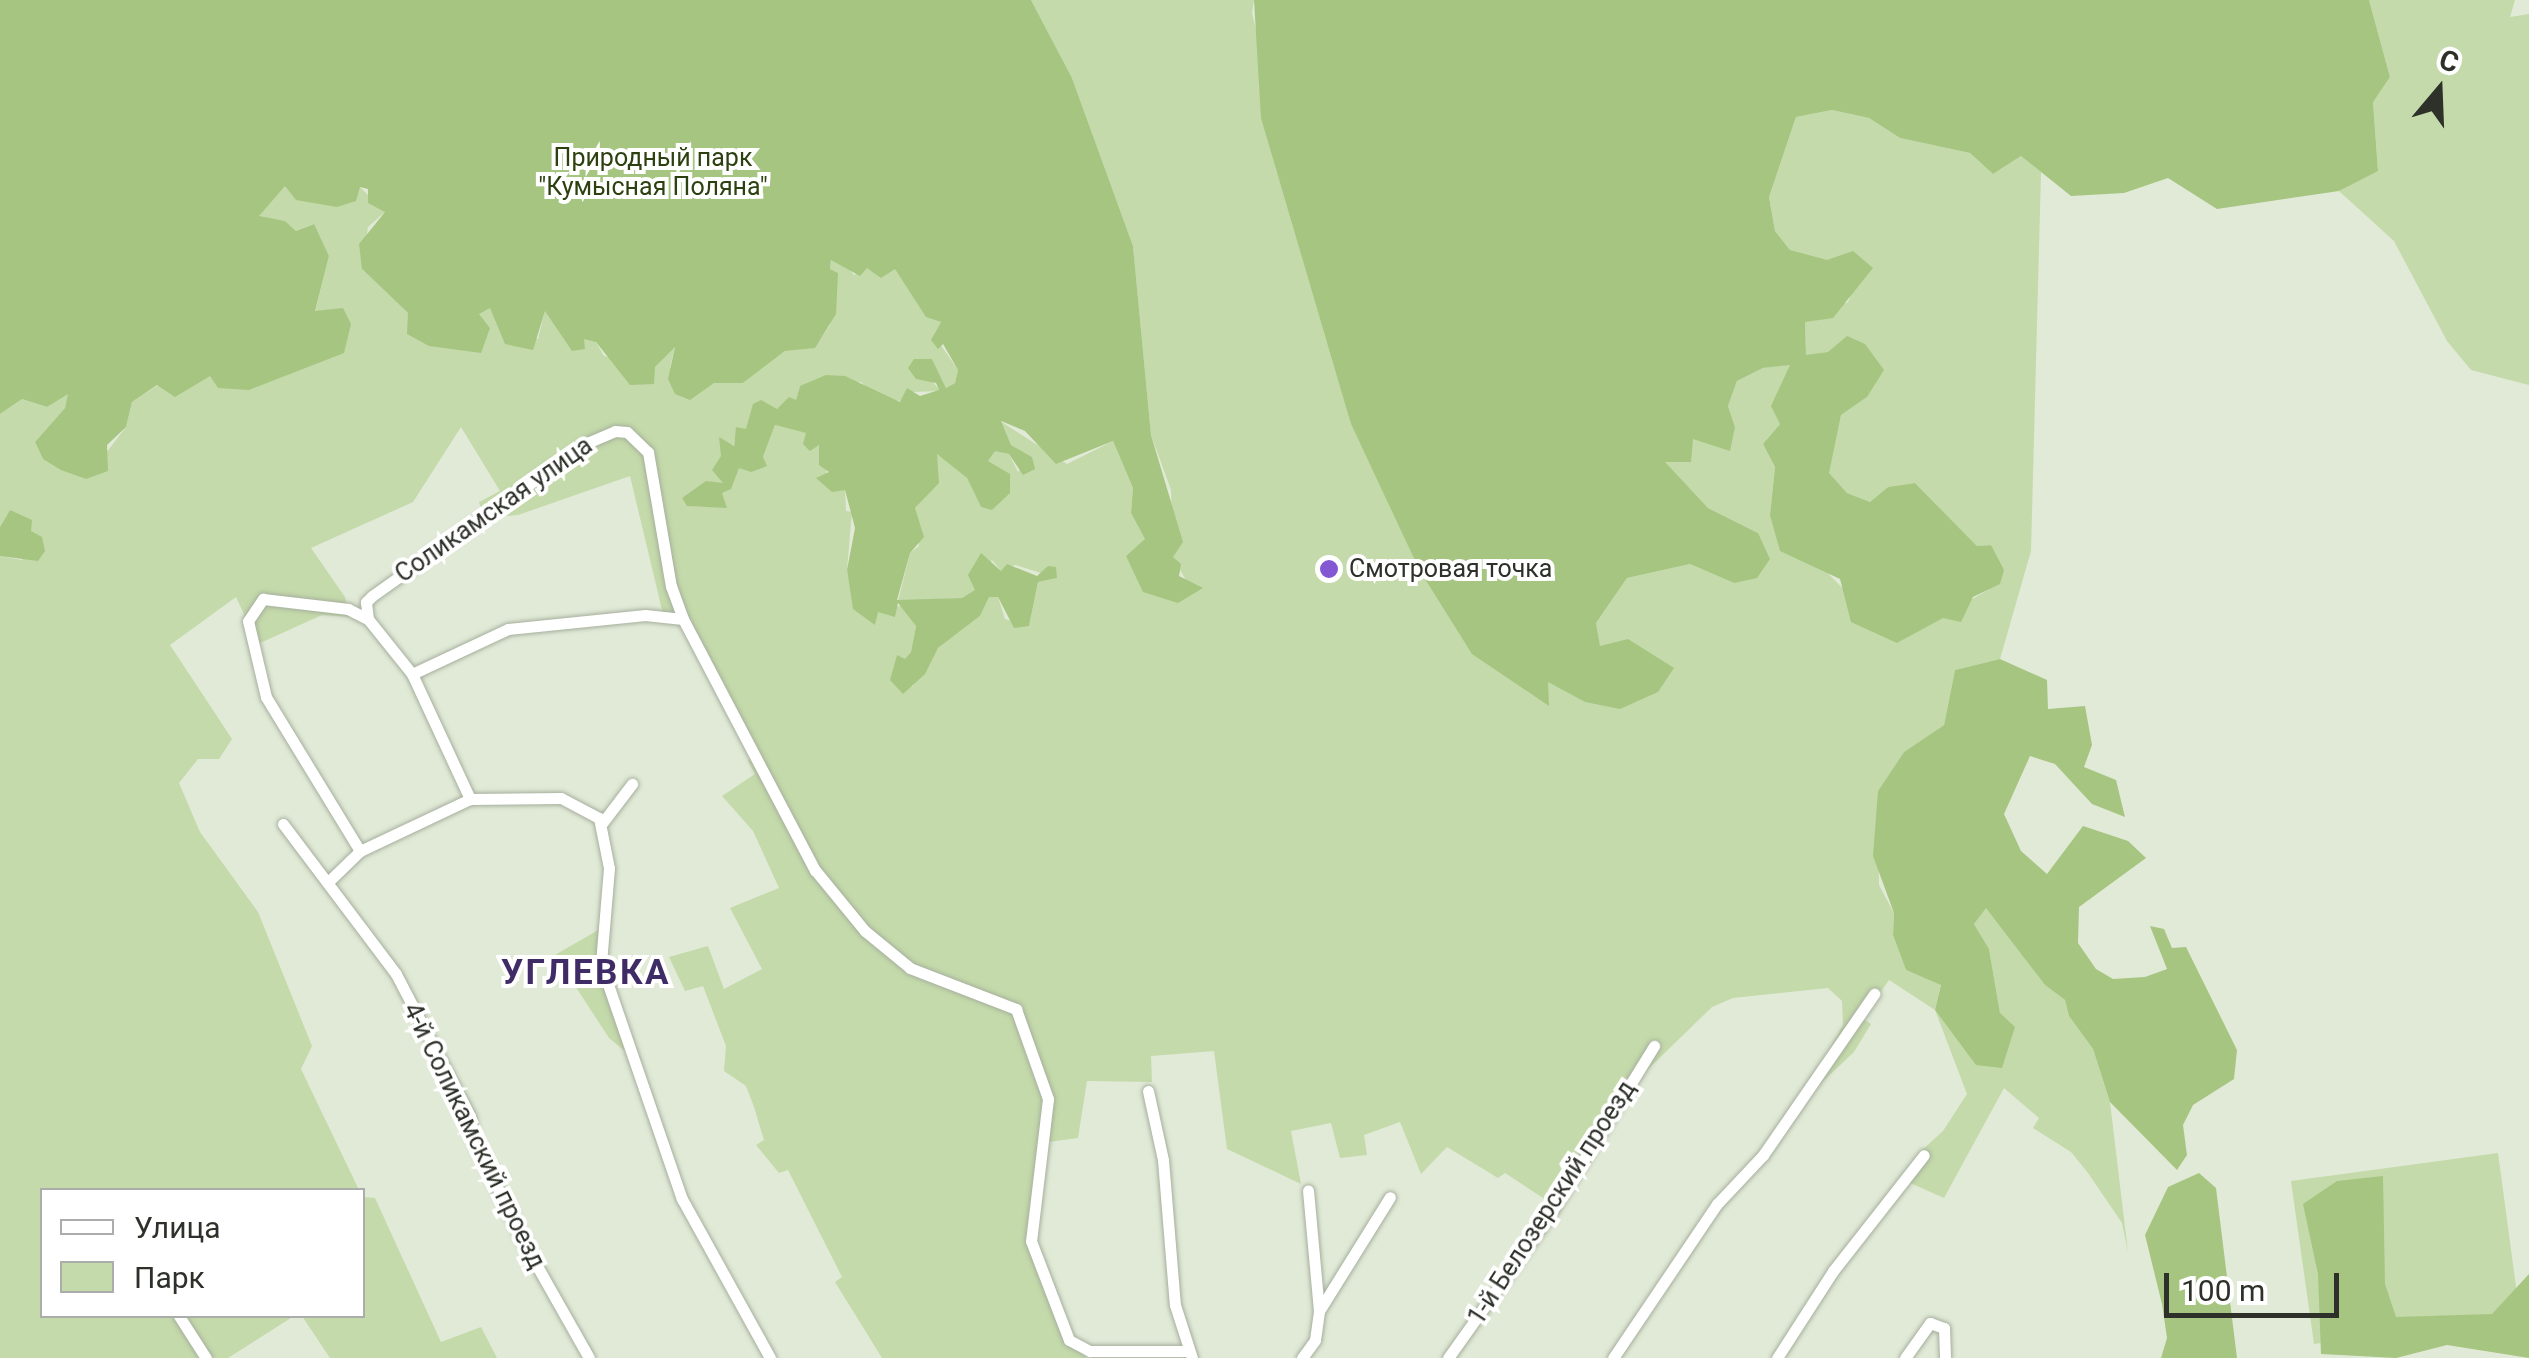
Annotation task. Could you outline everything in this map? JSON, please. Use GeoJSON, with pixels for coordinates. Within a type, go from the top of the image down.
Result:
{"type":"FeatureCollection","features":[{"type":"Feature","properties":{"kind":"street","name":"Соликамская улица"},"geometry":{"type":"LineString","coordinates":[[368,619],[372,596],[587,443],[615,431],[627,432],[648,452],[671,586],[683,619],[774,784],[815,870],[892,954],[938,982],[1016,1009],[1048,1099],[1031,1240],[1069,1340],[1109,1355]]}},
{"type":"Feature","properties":{"kind":"street"},"geometry":{"type":"LineString","coordinates":[[360,850],[266,697],[248,621],[262,599],[348,609],[368,619],[412,674],[470,799]]}},
{"type":"Feature","properties":{"kind":"street"},"geometry":{"type":"LineString","coordinates":[[412,674],[508,629],[646,615],[683,619]]}},
{"type":"Feature","properties":{"kind":"street"},"geometry":{"type":"LineString","coordinates":[[632,784],[603,822],[608,868],[601,964],[682,1199],[770,1358]]}},
{"type":"Feature","properties":{"kind":"street"},"geometry":{"type":"LineString","coordinates":[[329,881],[360,850],[470,799],[561,798],[603,822]]}},
{"type":"Feature","properties":{"kind":"street","name":"4-й Соликамский проезд"},"geometry":{"type":"LineString","coordinates":[[283,824],[396,974],[470,1116],[474,1140],[528,1250],[589,1358]]}},
{"type":"Feature","properties":{"kind":"street"},"geometry":{"type":"LineString","coordinates":[[1613,1358],[1717,1204],[1763,1155],[1874,994]]}},
{"type":"Feature","properties":{"kind":"street","name":"1-й Белозерский проезд"},"geometry":{"type":"LineString","coordinates":[[1448,1358],[1549,1216],[1654,1046]]}},
{"type":"Feature","properties":{"kind":"street"},"geometry":{"type":"LineString","coordinates":[[1109,1355],[1189,1355],[1148,1090]]}},
{"type":"Feature","properties":{"kind":"street"},"geometry":{"type":"LineString","coordinates":[[1777,1358],[1833,1271],[1924,1155]]}},
{"type":"Feature","properties":{"kind":"street"},"geometry":{"type":"LineString","coordinates":[[1302,1358],[1314,1340],[1319,1310],[1308,1190]]}},
{"type":"Feature","properties":{"kind":"street"},"geometry":{"type":"LineString","coordinates":[[1319,1310],[1390,1197]]}},
{"type":"Feature","properties":{"kind":"street"},"geometry":{"type":"LineString","coordinates":[[181,1318],[206,1358]]}},
{"type":"Feature","properties":{"kind":"street"},"geometry":{"type":"LineString","coordinates":[[1905,1358],[1930,1323],[1944,1328],[1945,1358]]}},
{"type":"Feature","properties":{"kind":"green space","name":"Природный парк \"Кумысная Поляна\""},"geometry":{"type":"Polygon","coordinates":[[[0,0],[1031,0],[1072,78],[1133,246],[1151,435],[1183,542],[1173,557],[1181,564],[1179,576],[1203,588],[1178,603],[1143,592],[1126,556],[1145,539],[1131,513],[1133,488],[1113,441],[1056,464],[1025,431],[1001,421],[1011,445],[1032,457],[1035,469],[1023,475],[1009,454],[995,451],[988,461],[1010,474],[1010,493],[992,510],[981,507],[967,478],[937,454],[939,483],[915,508],[924,537],[910,553],[897,600],[962,598],[975,590],[968,575],[981,553],[1001,571],[1007,564],[1037,576],[1048,566],[1056,567],[1057,578],[1038,582],[1029,626],[1014,628],[998,597],[989,597],[980,616],[938,648],[925,674],[903,694],[890,680],[897,655],[905,659],[911,652],[916,626],[898,603],[895,617],[878,612],[875,625],[853,609],[847,570],[855,528],[845,490],[832,492],[816,478],[829,472],[819,465],[819,445],[810,451],[803,444],[806,433],[775,425],[763,457],[767,466],[751,472],[739,468],[731,489],[722,493],[727,508],[687,506],[682,498],[706,481],[723,483],[712,470],[721,456],[719,437],[734,446],[736,427],[746,429],[753,404],[761,400],[777,409],[789,397],[796,400],[800,386],[826,375],[845,376],[900,402],[907,388],[920,396],[939,390],[936,383],[916,379],[908,368],[914,359],[932,359],[946,388],[955,383],[958,370],[943,344],[938,349],[931,340],[941,322],[926,317],[895,269],[881,278],[867,268],[860,276],[831,260],[830,269],[838,273],[836,314],[815,348],[785,351],[743,383],[714,383],[690,400],[675,394],[668,379],[675,347],[655,367],[654,384],[630,385],[596,342],[584,339],[585,349],[572,351],[545,311],[533,350],[505,344],[490,308],[479,314],[490,328],[481,353],[429,346],[407,334],[408,313],[362,269],[359,244],[385,212],[368,203],[368,189],[360,187],[356,201],[337,207],[296,200],[285,186],[259,216],[285,221],[296,231],[314,224],[329,256],[315,311],[343,308],[351,324],[344,353],[249,390],[218,388],[210,376],[175,397],[157,385],[132,402],[126,427],[107,445],[108,471],[86,479],[61,470],[43,459],[35,442],[65,408],[68,394],[47,407],[22,399],[0,414],[0,0]]]}},
{"type":"Feature","properties":{"kind":"green space"},"geometry":{"type":"Polygon","coordinates":[[[1031,0],[1254,0],[1252,13],[1351,424],[1382,488],[1548,681],[1585,702],[1626,702],[1658,692],[1600,647],[1596,623],[1627,578],[1690,564],[1734,583],[1758,533],[1708,508],[1664,462],[1692,439],[1735,427],[1728,406],[1737,381],[1763,368],[1790,364],[1780,424],[1763,444],[1775,467],[1770,515],[1897,643],[2000,583],[1991,545],[1977,546],[1915,483],[1888,487],[1870,502],[1847,493],[1828,473],[1841,415],[1867,397],[1828,352],[1806,356],[1805,322],[1848,302],[1858,279],[1790,250],[1775,231],[1769,197],[1796,117],[1832,110],[1869,118],[1900,138],[1970,153],[1993,174],[2021,156],[2041,172],[2031,551],[2000,659],[1955,670],[1944,725],[1904,752],[1878,791],[1879,885],[1894,913],[1893,935],[1906,970],[1941,984],[1935,1010],[1889,980],[1862,1018],[1871,1024],[1854,1052],[1818,1086],[1812,1080],[1843,1025],[1842,1001],[1828,988],[1733,998],[1712,1007],[1643,1074],[1558,1208],[1505,1173],[1498,1178],[1447,1147],[1421,1174],[1400,1122],[1364,1135],[1367,1155],[1340,1158],[1331,1123],[1291,1131],[1301,1184],[1227,1149],[1214,1051],[1151,1056],[1152,1082],[1087,1081],[1078,1138],[1048,1142],[1037,1241],[1072,1339],[1086,1358],[882,1358],[835,1282],[842,1277],[788,1170],[779,1173],[756,1145],[764,1140],[754,1107],[746,1086],[724,1071],[726,1046],[703,986],[685,991],[669,957],[708,946],[724,989],[762,969],[730,908],[779,888],[753,831],[722,796],[755,774],[748,761],[753,753],[686,627],[664,618],[630,476],[518,515],[484,518],[479,502],[500,491],[461,427],[413,502],[311,548],[345,597],[350,617],[322,615],[258,644],[236,597],[170,645],[232,739],[219,759],[198,759],[179,783],[200,832],[258,912],[312,1046],[301,1069],[358,1188],[40,1188],[40,1318],[291,1318],[228,1358],[0,1358],[0,556],[22,560],[31,532],[10,510],[0,527],[0,414],[22,399],[47,407],[69,392],[65,408],[35,442],[43,459],[86,479],[126,427],[132,402],[158,385],[210,375],[315,312],[329,256],[313,224],[296,231],[285,221],[259,217],[262,207],[285,185],[320,202],[359,186],[385,212],[368,227],[362,269],[408,313],[490,328],[478,314],[490,308],[502,328],[538,339],[545,310],[596,342],[604,356],[655,367],[675,346],[670,367],[694,393],[714,383],[743,383],[785,351],[815,347],[830,325],[837,273],[830,269],[831,260],[845,263],[854,275],[867,268],[895,268],[926,316],[941,322],[934,335],[958,370],[955,383],[946,388],[932,359],[915,359],[940,391],[912,392],[905,402],[876,396],[861,382],[800,386],[796,400],[752,420],[746,430],[737,427],[733,447],[721,456],[723,483],[682,498],[688,506],[711,507],[739,467],[763,457],[775,425],[807,433],[824,452],[828,482],[845,489],[846,511],[852,512],[847,570],[852,600],[877,611],[904,605],[916,626],[911,652],[905,660],[898,656],[912,687],[938,648],[980,616],[989,596],[998,597],[1005,619],[1029,626],[1038,582],[1057,578],[1015,565],[1001,571],[992,560],[975,591],[962,598],[898,601],[910,553],[919,546],[915,508],[929,493],[937,453],[967,478],[981,507],[1010,493],[1009,480],[987,462],[995,450],[1009,454],[1018,472],[1032,457],[1011,445],[1000,421],[1067,464],[1113,441],[1133,488],[1131,513],[1146,540],[1126,556],[1188,584],[1173,557],[1171,490],[1151,435],[1133,246],[1072,78],[1031,0]]]}},
{"type":"Feature","properties":{"kind":"green space"},"geometry":{"type":"Polygon","coordinates":[[[1254,0],[2369,0],[2390,77],[2373,102],[2378,171],[2339,191],[2217,209],[2168,178],[2124,193],[2071,196],[2021,156],[1993,174],[1970,153],[1900,138],[1869,118],[1832,110],[1796,117],[1769,197],[1775,231],[1790,250],[1827,260],[1853,251],[1873,268],[1833,318],[1805,322],[1806,355],[1828,352],[1847,336],[1865,344],[1884,370],[1867,397],[1841,415],[1829,473],[1847,493],[1870,502],[1888,487],[1915,483],[1977,546],[1991,545],[2004,570],[2000,584],[1973,597],[1961,622],[1943,618],[1897,643],[1851,622],[1840,579],[1780,551],[1770,515],[1775,467],[1763,444],[1780,424],[1771,406],[1790,365],[1763,368],[1737,381],[1728,406],[1735,427],[1730,451],[1693,439],[1691,462],[1665,462],[1708,508],[1758,533],[1770,559],[1757,578],[1734,583],[1690,564],[1627,578],[1596,623],[1600,646],[1628,639],[1674,668],[1658,692],[1620,709],[1585,702],[1548,682],[1549,706],[1472,654],[1420,571],[1351,424],[1261,118],[1254,0]]]}},
{"type":"Feature","properties":{"kind":"green space"},"geometry":{"type":"Polygon","coordinates":[[[2369,0],[2515,0],[2510,17],[2529,14],[2529,385],[2471,370],[2447,341],[2394,241],[2339,191],[2378,170],[2373,101],[2390,77],[2369,0]]]}},
{"type":"Feature","properties":{"kind":"green space"},"geometry":{"type":"Polygon","coordinates":[[[10,510],[32,520],[31,531],[42,537],[45,551],[38,561],[0,556],[0,527],[10,510]]]}},
{"type":"Feature","properties":{"kind":"green space"},"geometry":{"type":"Polygon","coordinates":[[[2000,659],[2047,680],[2048,709],[2085,706],[2092,745],[2084,767],[2116,780],[2125,817],[2092,804],[2055,764],[2030,756],[2004,814],[2021,851],[2047,874],[2083,826],[2128,841],[2146,858],[2079,907],[2078,943],[2096,969],[2113,979],[2145,977],[2167,969],[2150,926],[2164,929],[2172,948],[2186,947],[2237,1050],[2234,1079],[2193,1105],[2183,1125],[2187,1155],[2177,1170],[2110,1102],[2093,1049],[2069,1016],[2065,1000],[2045,985],[1986,908],[1974,924],[1989,949],[2000,1013],[2015,1027],[2002,1068],[1976,1065],[1935,1010],[1941,985],[1906,970],[1893,935],[1894,913],[1873,856],[1878,791],[1904,752],[1944,725],[1955,670],[2000,659]]]}},
{"type":"Feature","properties":{"kind":"green space"},"geometry":{"type":"Polygon","coordinates":[[[1986,907],[2045,985],[2065,1000],[2069,1016],[2093,1049],[2110,1102],[2128,1252],[2122,1223],[2088,1173],[2071,1152],[2033,1128],[2039,1118],[2004,1088],[1944,1198],[1908,1182],[1920,1152],[1943,1131],[1967,1094],[1935,1010],[1976,1064],[2000,1013],[1989,949],[1974,924],[1986,907]]]}},
{"type":"Feature","properties":{"kind":"green space"},"geometry":{"type":"Polygon","coordinates":[[[600,929],[598,965],[626,1052],[609,1038],[555,955],[600,929]]]}},
{"type":"Feature","properties":{"kind":"green space"},"geometry":{"type":"Polygon","coordinates":[[[2498,1153],[2520,1316],[2314,1344],[2291,1181],[2498,1153]]]}},
{"type":"Feature","properties":{"kind":"green space"},"geometry":{"type":"Polygon","coordinates":[[[2199,1173],[2216,1188],[2237,1358],[2161,1358],[2167,1338],[2145,1235],[2168,1187],[2199,1173]]]}},
{"type":"Feature","properties":{"kind":"green space"},"geometry":{"type":"Polygon","coordinates":[[[2383,1176],[2385,1284],[2396,1317],[2492,1314],[2529,1274],[2529,1358],[2447,1345],[2396,1358],[2321,1354],[2318,1274],[2303,1204],[2337,1181],[2383,1176]]]}},
{"type":"Feature","properties":{"kind":"green space"},"geometry":{"type":"Polygon","coordinates":[[[365,1197],[375,1198],[441,1342],[481,1327],[497,1358],[330,1358],[303,1318],[365,1318],[365,1197]]]}},
{"type":"Feature","properties":{"kind":"place","name":"Смотровая точка"},"geometry":{"type":"Point","coordinates":[1329,569]}},
{"type":"Feature","properties":{"kind":"district","name":"УГЛЕВКА"},"geometry":{"type":"Point","coordinates":[586,973]}}]}
